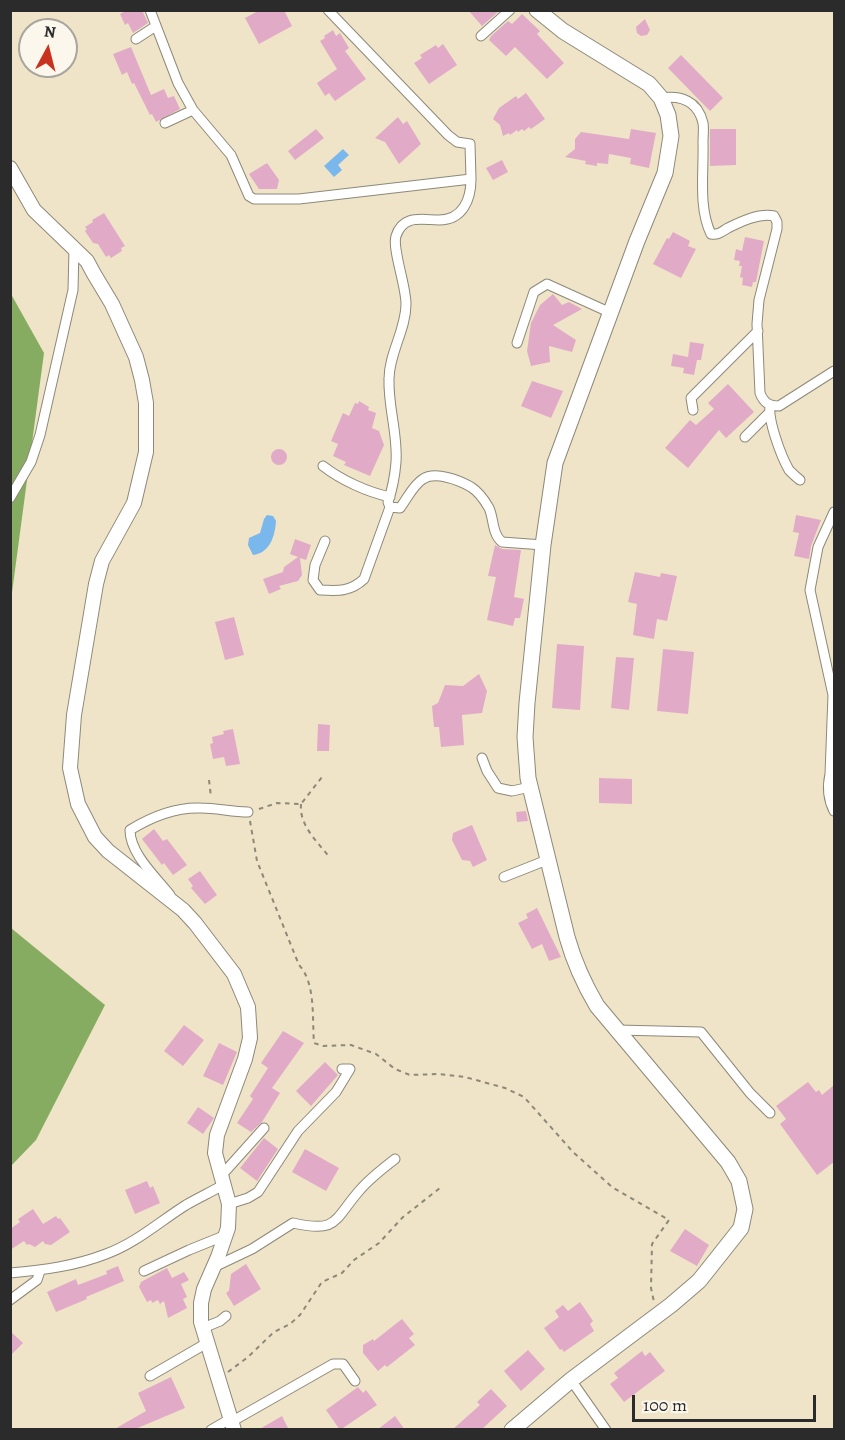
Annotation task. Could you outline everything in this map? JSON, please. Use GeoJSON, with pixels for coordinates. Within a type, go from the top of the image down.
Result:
{"type":"FeatureCollection","features":[{"type":"Feature","properties":{"kind":"main road"},"geometry":{"type":"LineString","coordinates":[[512,1430],[571,1380],[656,1317],[699,1281],[741,1228],[745,1209],[739,1181],[728,1162],[591,996],[573,959],[530,787],[525,737],[543,545],[555,463],[637,241],[665,173],[671,136],[668,115],[661,98],[648,84],[563,32],[537,10]]}},
{"type":"Feature","properties":{"kind":"street"},"geometry":{"type":"LineString","coordinates":[[150,10],[178,83],[193,110],[231,155],[249,196],[254,199],[299,199],[471,179]]}},
{"type":"Feature","properties":{"kind":"street"},"geometry":{"type":"LineString","coordinates":[[325,541],[315,565],[313,580],[320,590],[341,591],[355,587],[364,579],[390,507],[388,502],[396,463],[388,379],[406,305],[405,284],[396,248],[396,236],[410,220],[421,218],[439,220],[451,217],[469,201],[471,193],[470,144],[457,142],[448,135],[328,10]]}},
{"type":"Feature","properties":{"kind":"street"},"geometry":{"type":"LineString","coordinates":[[481,36],[510,10]]}},
{"type":"Feature","properties":{"kind":"street"},"geometry":{"type":"LineString","coordinates":[[136,39],[156,26]]}},
{"type":"Feature","properties":{"kind":"street"},"geometry":{"type":"LineString","coordinates":[[661,98],[676,96],[686,100],[697,109],[703,123],[703,190],[711,234],[718,235],[759,215],[774,216],[777,222],[759,300],[760,393],[769,409],[790,471],[800,480]]}},
{"type":"Feature","properties":{"kind":"street"},"geometry":{"type":"LineString","coordinates":[[165,123],[193,110]]}},
{"type":"Feature","properties":{"kind":"street"},"geometry":{"type":"LineString","coordinates":[[10,168],[34,210],[87,261],[103,287],[136,357],[146,403],[146,452],[134,503],[102,561],[96,584],[74,716],[70,768],[78,804],[95,837],[108,851],[183,910]]}},
{"type":"Feature","properties":{"kind":"street"},"geometry":{"type":"LineString","coordinates":[[10,498],[31,462],[46,412],[73,290],[74,249]]}},
{"type":"Feature","properties":{"kind":"street"},"geometry":{"type":"LineString","coordinates":[[517,343],[534,292],[547,284],[611,313]]}},
{"type":"Feature","properties":{"kind":"street"},"geometry":{"type":"LineString","coordinates":[[693,410],[691,398],[758,332]]}},
{"type":"Feature","properties":{"kind":"street"},"geometry":{"type":"LineString","coordinates":[[745,437],[769,409],[779,406],[834,371]]}},
{"type":"Feature","properties":{"kind":"street"},"geometry":{"type":"LineString","coordinates":[[323,465],[333,473],[376,494],[390,497]]}},
{"type":"Feature","properties":{"kind":"street"},"geometry":{"type":"LineString","coordinates":[[390,507],[400,508],[416,485],[424,478],[445,477],[472,487],[480,495],[490,511],[497,538],[502,542],[543,545]]}},
{"type":"Feature","properties":{"kind":"street"},"geometry":{"type":"LineString","coordinates":[[834,512],[818,547],[810,590],[834,695],[830,774],[827,784],[834,811]]}},
{"type":"Feature","properties":{"kind":"street"},"geometry":{"type":"LineString","coordinates":[[482,758],[498,788],[512,791],[530,787]]}},
{"type":"Feature","properties":{"kind":"street"},"geometry":{"type":"LineString","coordinates":[[232,1423],[203,1328],[201,1303],[226,1235],[230,1215],[215,1153],[217,1135],[245,1059],[250,1038],[248,1007],[234,974],[134,849],[130,840],[130,830],[144,820],[187,808],[248,812]]}},
{"type":"Feature","properties":{"kind":"street"},"geometry":{"type":"LineString","coordinates":[[504,877],[547,860]]}},
{"type":"Feature","properties":{"kind":"street"},"geometry":{"type":"LineString","coordinates":[[617,1030],[701,1032],[750,1093],[770,1113]]}},
{"type":"Feature","properties":{"kind":"street"},"geometry":{"type":"LineString","coordinates":[[229,1204],[258,1192],[298,1131],[336,1092],[350,1069],[342,1069]]}},
{"type":"Feature","properties":{"kind":"street"},"geometry":{"type":"LineString","coordinates":[[10,1273],[65,1267],[108,1254],[150,1231],[222,1180],[264,1128]]}},
{"type":"Feature","properties":{"kind":"street"},"geometry":{"type":"LineString","coordinates":[[214,1267],[252,1249],[293,1223],[313,1227],[330,1225],[346,1210],[358,1192],[395,1159]]}},
{"type":"Feature","properties":{"kind":"street"},"geometry":{"type":"LineString","coordinates":[[144,1272],[226,1235]]}},
{"type":"Feature","properties":{"kind":"street"},"geometry":{"type":"LineString","coordinates":[[10,1300],[38,1281],[40,1271]]}},
{"type":"Feature","properties":{"kind":"street"},"geometry":{"type":"LineString","coordinates":[[203,1328],[226,1316]]}},
{"type":"Feature","properties":{"kind":"street"},"geometry":{"type":"LineString","coordinates":[[150,1376],[207,1343]]}},
{"type":"Feature","properties":{"kind":"street"},"geometry":{"type":"LineString","coordinates":[[211,1430],[232,1423],[333,1364],[343,1364],[355,1382]]}},
{"type":"Feature","properties":{"kind":"street"},"geometry":{"type":"LineString","coordinates":[[571,1380],[606,1430]]}},
{"type":"Feature","properties":{"kind":"path"},"geometry":{"type":"LineString","coordinates":[[322,777],[301,804],[300,812],[303,824],[330,858]]}},
{"type":"Feature","properties":{"kind":"path"},"geometry":{"type":"LineString","coordinates":[[209,780],[210,809]]}},
{"type":"Feature","properties":{"kind":"path"},"geometry":{"type":"LineString","coordinates":[[301,804],[277,802],[248,812],[256,861],[299,965],[306,973],[310,992],[314,1043],[323,1046],[351,1045],[376,1054],[395,1069],[410,1075],[438,1074],[465,1077],[505,1088],[524,1097],[573,1152],[612,1186],[669,1220],[652,1244],[651,1288],[656,1317]]}},
{"type":"Feature","properties":{"kind":"path"},"geometry":{"type":"LineString","coordinates":[[218,1378],[248,1357],[274,1332],[290,1324],[300,1315],[322,1282],[342,1273],[354,1260],[379,1243],[403,1217],[440,1188]]}},
{"type":"Feature","properties":{"kind":"green space"},"geometry":{"type":"Polygon","coordinates":[[[11,294],[44,353],[11,600],[11,294]]]}},
{"type":"Feature","properties":{"kind":"green space"},"geometry":{"type":"Polygon","coordinates":[[[11,928],[105,1005],[36,1140],[11,1166],[11,928]]]}},
{"type":"Feature","properties":{"kind":"water"},"geometry":{"type":"Polygon","coordinates":[[[343,149],[349,155],[338,165],[342,170],[334,177],[324,166],[343,149]]]}},
{"type":"Feature","properties":{"kind":"water"},"geometry":{"type":"Polygon","coordinates":[[[267,515],[273,516],[276,521],[273,538],[264,551],[253,555],[248,545],[249,538],[260,533],[267,515]]]}},
{"type":"Feature","properties":{"kind":"building"},"geometry":{"type":"Polygon","coordinates":[[[127,10],[142,10],[148,23],[133,33],[128,23],[125,25],[120,14],[127,10]]]}},
{"type":"Feature","properties":{"kind":"building"},"geometry":{"type":"Polygon","coordinates":[[[260,10],[284,10],[292,26],[259,44],[245,18],[260,10]]]}},
{"type":"Feature","properties":{"kind":"building"},"geometry":{"type":"Polygon","coordinates":[[[468,10],[499,10],[499,11],[482,26],[468,10]]]}},
{"type":"Feature","properties":{"kind":"building"},"geometry":{"type":"Polygon","coordinates":[[[522,14],[540,31],[537,34],[564,63],[547,79],[515,47],[506,56],[489,40],[508,21],[512,24],[522,14]]]}},
{"type":"Feature","properties":{"kind":"building"},"geometry":{"type":"Polygon","coordinates":[[[645,19],[650,30],[647,35],[641,36],[637,33],[636,27],[645,19]]]}},
{"type":"Feature","properties":{"kind":"building"},"geometry":{"type":"Polygon","coordinates":[[[333,30],[336,36],[340,33],[349,48],[345,51],[366,79],[335,101],[329,93],[325,96],[317,83],[337,69],[320,41],[333,30]]]}},
{"type":"Feature","properties":{"kind":"building"},"geometry":{"type":"Polygon","coordinates":[[[443,44],[457,65],[429,84],[414,63],[422,58],[420,55],[436,45],[438,48],[443,44]]]}},
{"type":"Feature","properties":{"kind":"building"},"geometry":{"type":"Polygon","coordinates":[[[131,47],[151,95],[164,89],[168,98],[174,96],[180,109],[156,122],[127,72],[122,75],[113,54],[131,47]]]}},
{"type":"Feature","properties":{"kind":"building"},"geometry":{"type":"Polygon","coordinates":[[[681,55],[723,98],[710,111],[668,68],[681,55]]]}},
{"type":"Feature","properties":{"kind":"building"},"geometry":{"type":"Polygon","coordinates":[[[526,93],[545,119],[531,129],[529,127],[524,131],[522,129],[518,132],[517,130],[510,135],[509,133],[503,136],[500,125],[493,119],[499,108],[516,96],[518,99],[526,93]]]}},
{"type":"Feature","properties":{"kind":"building"},"geometry":{"type":"Polygon","coordinates":[[[398,117],[403,124],[407,121],[421,144],[399,164],[385,142],[375,138],[398,117]]]}},
{"type":"Feature","properties":{"kind":"building"},"geometry":{"type":"Polygon","coordinates":[[[316,129],[324,138],[295,160],[288,151],[316,129]]]}},
{"type":"Feature","properties":{"kind":"building"},"geometry":{"type":"Polygon","coordinates":[[[631,129],[656,133],[649,168],[630,164],[631,158],[609,154],[608,164],[597,163],[597,166],[585,164],[586,161],[565,157],[575,149],[575,139],[581,132],[629,139],[631,129]]]}},
{"type":"Feature","properties":{"kind":"building"},"geometry":{"type":"Polygon","coordinates":[[[710,129],[736,129],[736,165],[710,166],[710,129]]]}},
{"type":"Feature","properties":{"kind":"building"},"geometry":{"type":"Polygon","coordinates":[[[502,160],[508,172],[493,180],[486,168],[502,160]]]}},
{"type":"Feature","properties":{"kind":"building"},"geometry":{"type":"Polygon","coordinates":[[[267,163],[279,180],[277,189],[259,189],[249,174],[267,163]]]}},
{"type":"Feature","properties":{"kind":"building"},"geometry":{"type":"Polygon","coordinates":[[[104,213],[125,246],[121,248],[122,251],[111,258],[109,255],[106,257],[98,244],[93,243],[85,231],[87,229],[85,227],[93,222],[92,220],[104,213]]]}},
{"type":"Feature","properties":{"kind":"building"},"geometry":{"type":"Polygon","coordinates":[[[673,232],[690,241],[688,246],[696,249],[681,278],[653,264],[667,238],[669,239],[673,232]]]}},
{"type":"Feature","properties":{"kind":"building"},"geometry":{"type":"Polygon","coordinates":[[[745,237],[764,241],[756,282],[753,282],[752,287],[742,285],[743,278],[740,277],[742,266],[739,266],[740,261],[734,260],[736,249],[742,251],[745,237]]]}},
{"type":"Feature","properties":{"kind":"building"},"geometry":{"type":"Polygon","coordinates":[[[553,294],[562,305],[569,302],[582,309],[553,325],[576,340],[572,352],[549,346],[550,362],[531,366],[527,351],[531,323],[540,305],[553,294]]]}},
{"type":"Feature","properties":{"kind":"building"},"geometry":{"type":"Polygon","coordinates":[[[690,342],[704,344],[701,360],[697,360],[694,375],[683,373],[684,368],[671,366],[673,354],[688,357],[690,342]]]}},
{"type":"Feature","properties":{"kind":"building"},"geometry":{"type":"Polygon","coordinates":[[[532,381],[563,391],[551,418],[521,406],[532,381]]]}},
{"type":"Feature","properties":{"kind":"building"},"geometry":{"type":"Polygon","coordinates":[[[728,384],[754,412],[726,438],[719,430],[688,468],[665,448],[690,420],[696,425],[714,409],[708,403],[728,384]]]}},
{"type":"Feature","properties":{"kind":"building"},"geometry":{"type":"Polygon","coordinates":[[[359,401],[369,407],[368,410],[376,413],[372,428],[379,431],[384,445],[370,476],[344,465],[346,462],[333,456],[338,444],[331,441],[343,413],[349,416],[355,403],[358,404],[359,401]]]}},
{"type":"Feature","properties":{"kind":"building"},"geometry":{"type":"Polygon","coordinates":[[[279,449],[285,451],[287,457],[285,463],[279,465],[273,463],[271,457],[273,451],[279,449]]]}},
{"type":"Feature","properties":{"kind":"building"},"geometry":{"type":"Polygon","coordinates":[[[796,515],[821,520],[811,546],[809,559],[794,556],[799,533],[793,532],[796,515]]]}},
{"type":"Feature","properties":{"kind":"building"},"geometry":{"type":"Polygon","coordinates":[[[295,539],[311,545],[306,560],[300,558],[302,575],[298,581],[279,586],[281,589],[269,594],[263,579],[283,572],[284,567],[298,557],[290,554],[295,539]]]}},
{"type":"Feature","properties":{"kind":"building"},"geometry":{"type":"Polygon","coordinates":[[[495,545],[502,549],[521,550],[514,597],[524,599],[520,618],[515,618],[513,626],[487,620],[496,577],[488,576],[495,545]]]}},
{"type":"Feature","properties":{"kind":"building"},"geometry":{"type":"Polygon","coordinates":[[[635,572],[660,577],[661,573],[677,576],[667,621],[657,619],[654,639],[633,635],[637,604],[628,602],[635,572]]]}},
{"type":"Feature","properties":{"kind":"building"},"geometry":{"type":"Polygon","coordinates":[[[234,617],[244,655],[225,660],[215,622],[234,617]]]}},
{"type":"Feature","properties":{"kind":"building"},"geometry":{"type":"Polygon","coordinates":[[[557,644],[584,646],[580,710],[552,708],[557,644]]]}},
{"type":"Feature","properties":{"kind":"building"},"geometry":{"type":"Polygon","coordinates":[[[663,649],[694,652],[688,714],[657,711],[663,649]]]}},
{"type":"Feature","properties":{"kind":"building"},"geometry":{"type":"Polygon","coordinates":[[[616,657],[634,658],[629,710],[611,708],[616,657]]]}},
{"type":"Feature","properties":{"kind":"building"},"geometry":{"type":"Polygon","coordinates":[[[479,674],[487,691],[482,713],[462,715],[464,745],[441,747],[439,727],[434,727],[432,706],[438,703],[445,685],[463,686],[479,674]]]}},
{"type":"Feature","properties":{"kind":"building"},"geometry":{"type":"Polygon","coordinates":[[[318,724],[330,725],[329,751],[317,751],[318,724]]]}},
{"type":"Feature","properties":{"kind":"building"},"geometry":{"type":"Polygon","coordinates":[[[233,729],[240,764],[226,766],[224,757],[213,759],[210,744],[213,743],[212,737],[233,729]]]}},
{"type":"Feature","properties":{"kind":"building"},"geometry":{"type":"Polygon","coordinates":[[[599,778],[632,779],[632,804],[599,803],[599,778]]]}},
{"type":"Feature","properties":{"kind":"building"},"geometry":{"type":"Polygon","coordinates":[[[526,811],[528,821],[517,822],[516,812],[526,811]]]}},
{"type":"Feature","properties":{"kind":"building"},"geometry":{"type":"Polygon","coordinates":[[[472,825],[487,860],[473,867],[470,861],[462,860],[452,840],[453,833],[472,825]]]}},
{"type":"Feature","properties":{"kind":"building"},"geometry":{"type":"Polygon","coordinates":[[[154,829],[163,841],[167,839],[187,865],[173,875],[164,863],[162,865],[142,839],[154,829]]]}},
{"type":"Feature","properties":{"kind":"building"},"geometry":{"type":"Polygon","coordinates":[[[200,871],[217,895],[205,904],[191,888],[193,886],[188,879],[200,871]]]}},
{"type":"Feature","properties":{"kind":"building"},"geometry":{"type":"Polygon","coordinates":[[[537,908],[561,957],[549,961],[542,944],[532,949],[518,923],[528,918],[526,914],[537,908]]]}},
{"type":"Feature","properties":{"kind":"building"},"geometry":{"type":"Polygon","coordinates":[[[184,1025],[204,1040],[183,1066],[164,1051],[184,1025]]]}},
{"type":"Feature","properties":{"kind":"building"},"geometry":{"type":"Polygon","coordinates":[[[283,1031],[304,1043],[272,1088],[280,1093],[262,1122],[251,1132],[237,1123],[253,1099],[250,1096],[268,1068],[261,1063],[283,1031]]]}},
{"type":"Feature","properties":{"kind":"building"},"geometry":{"type":"Polygon","coordinates":[[[219,1043],[237,1052],[223,1085],[203,1076],[219,1043]]]}},
{"type":"Feature","properties":{"kind":"building"},"geometry":{"type":"Polygon","coordinates":[[[325,1062],[338,1075],[311,1106],[296,1091],[325,1062]]]}},
{"type":"Feature","properties":{"kind":"building"},"geometry":{"type":"Polygon","coordinates":[[[808,1082],[816,1092],[819,1090],[822,1095],[834,1085],[834,1162],[817,1175],[780,1124],[786,1119],[776,1106],[808,1082]]]}},
{"type":"Feature","properties":{"kind":"building"},"geometry":{"type":"Polygon","coordinates":[[[198,1107],[214,1118],[203,1134],[187,1123],[198,1107]]]}},
{"type":"Feature","properties":{"kind":"building"},"geometry":{"type":"Polygon","coordinates":[[[264,1138],[278,1149],[257,1181],[240,1168],[264,1138]]]}},
{"type":"Feature","properties":{"kind":"building"},"geometry":{"type":"Polygon","coordinates":[[[305,1149],[339,1168],[326,1191],[292,1172],[305,1149]]]}},
{"type":"Feature","properties":{"kind":"building"},"geometry":{"type":"Polygon","coordinates":[[[147,1181],[150,1188],[153,1186],[160,1203],[135,1214],[125,1190],[147,1181]]]}},
{"type":"Feature","properties":{"kind":"building"},"geometry":{"type":"Polygon","coordinates":[[[33,1209],[43,1224],[56,1216],[70,1232],[51,1245],[43,1241],[35,1247],[27,1245],[24,1241],[10,1250],[10,1229],[20,1222],[18,1219],[33,1209]]]}},
{"type":"Feature","properties":{"kind":"building"},"geometry":{"type":"Polygon","coordinates":[[[685,1229],[709,1245],[697,1266],[670,1251],[685,1229]]]}},
{"type":"Feature","properties":{"kind":"building"},"geometry":{"type":"Polygon","coordinates":[[[246,1264],[261,1289],[234,1306],[226,1293],[229,1291],[231,1274],[246,1264]]]}},
{"type":"Feature","properties":{"kind":"building"},"geometry":{"type":"Polygon","coordinates":[[[118,1266],[124,1281],[56,1312],[47,1292],[76,1279],[78,1285],[107,1274],[106,1271],[118,1266]]]}},
{"type":"Feature","properties":{"kind":"building"},"geometry":{"type":"Polygon","coordinates":[[[167,1268],[172,1278],[184,1272],[189,1280],[181,1284],[187,1297],[183,1299],[187,1308],[168,1318],[164,1301],[160,1304],[158,1300],[152,1303],[151,1300],[147,1302],[139,1287],[141,1282],[167,1268]]]}},
{"type":"Feature","properties":{"kind":"building"},"geometry":{"type":"Polygon","coordinates":[[[580,1302],[593,1321],[590,1324],[594,1331],[564,1352],[544,1328],[559,1317],[555,1311],[563,1305],[568,1311],[580,1302]]]}},
{"type":"Feature","properties":{"kind":"building"},"geometry":{"type":"Polygon","coordinates":[[[402,1319],[414,1334],[409,1338],[415,1345],[387,1367],[385,1365],[378,1371],[363,1353],[363,1345],[373,1339],[374,1341],[402,1319]]]}},
{"type":"Feature","properties":{"kind":"building"},"geometry":{"type":"Polygon","coordinates":[[[10,1331],[23,1343],[10,1356],[10,1331]]]}},
{"type":"Feature","properties":{"kind":"building"},"geometry":{"type":"Polygon","coordinates":[[[528,1350],[545,1369],[521,1391],[504,1371],[528,1350]]]}},
{"type":"Feature","properties":{"kind":"building"},"geometry":{"type":"Polygon","coordinates":[[[642,1351],[645,1356],[650,1352],[665,1371],[624,1402],[610,1384],[618,1378],[614,1373],[642,1351]]]}},
{"type":"Feature","properties":{"kind":"building"},"geometry":{"type":"Polygon","coordinates":[[[171,1377],[185,1408],[133,1430],[113,1430],[146,1411],[138,1393],[171,1377]]]}},
{"type":"Feature","properties":{"kind":"building"},"geometry":{"type":"Polygon","coordinates":[[[358,1387],[363,1393],[366,1390],[377,1405],[340,1430],[326,1410],[358,1387]]]}},
{"type":"Feature","properties":{"kind":"building"},"geometry":{"type":"Polygon","coordinates":[[[491,1389],[507,1406],[481,1430],[452,1430],[480,1405],[477,1402],[491,1389]]]}},
{"type":"Feature","properties":{"kind":"building"},"geometry":{"type":"Polygon","coordinates":[[[282,1416],[289,1430],[258,1430],[282,1416]]]}},
{"type":"Feature","properties":{"kind":"building"},"geometry":{"type":"Polygon","coordinates":[[[395,1416],[405,1430],[377,1430],[395,1416]]]}}]}
